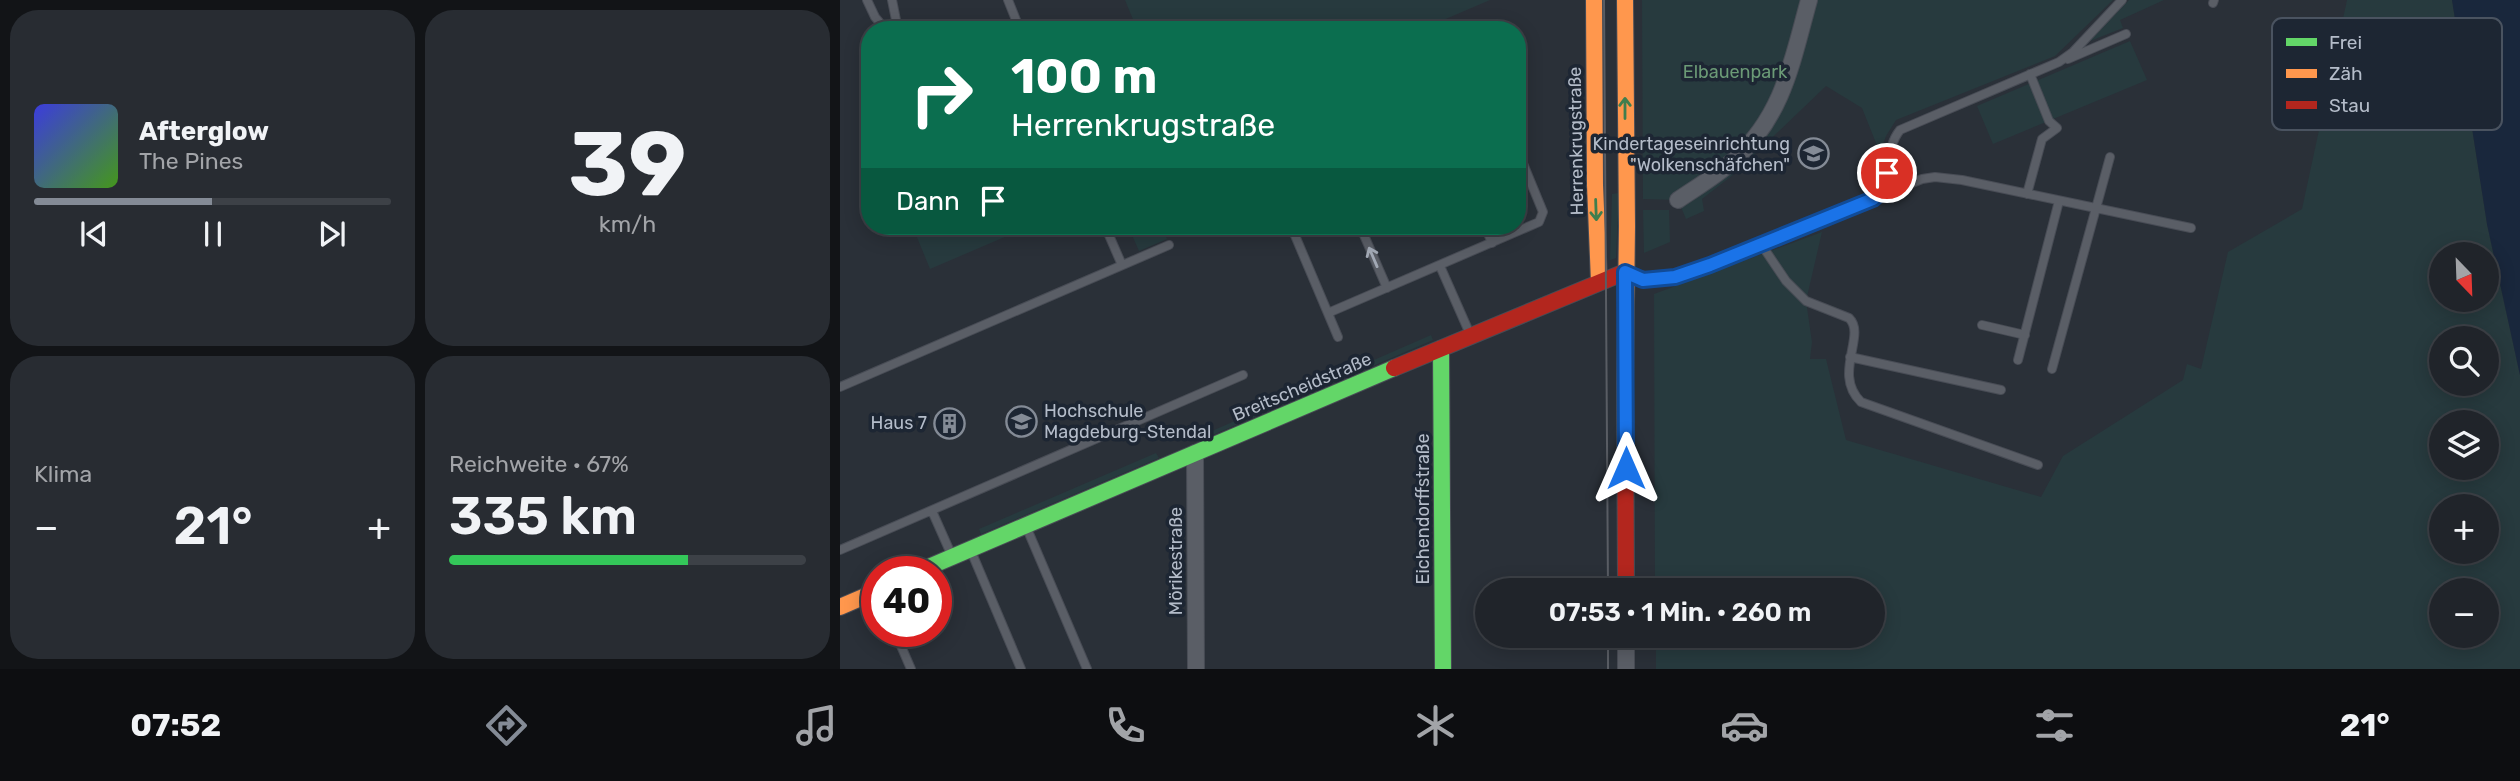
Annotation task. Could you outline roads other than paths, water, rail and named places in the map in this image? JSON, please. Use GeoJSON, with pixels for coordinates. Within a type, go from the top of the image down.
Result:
{"type":"FeatureCollection","features":[{"type":"Feature","properties":{"kind":"street","name":"Herrenkrugstraße"},"geometry":{"type":"LineString","coordinates":[[1594,0],[1595,185],[1599,281]]}},
{"type":"Feature","properties":{"kind":"street"},"geometry":{"type":"LineString","coordinates":[[1625,0],[1626,578]]}},
{"type":"Feature","properties":{"kind":"street"},"geometry":{"type":"LineString","coordinates":[[1678,200],[1736,159],[1769,118],[1789,75],[1809,0]]}},
{"type":"Feature","properties":{"kind":"street","name":"Breitscheidstraße"},"geometry":{"type":"LineString","coordinates":[[952,556],[1625,272]]}},
{"type":"Feature","properties":{"kind":"street","name":"Eichendorffstraße"},"geometry":{"type":"LineString","coordinates":[[1441,349],[1443,669]]}},
{"type":"Feature","properties":{"kind":"street","name":"Mörikestraße"},"geometry":{"type":"LineString","coordinates":[[1195,453],[1196,669]]}},
{"type":"Feature","properties":{"kind":"street"},"geometry":{"type":"LineString","coordinates":[[840,607],[861,598]]}},
{"type":"Feature","properties":{"kind":"street"},"geometry":{"type":"LineString","coordinates":[[1626,648],[1626,669]]}},
{"type":"Feature","properties":{"kind":"lane"},"geometry":{"type":"LineString","coordinates":[[867,0],[878,21]]}},
{"type":"Feature","properties":{"kind":"lane"},"geometry":{"type":"LineString","coordinates":[[892,0],[896,21]]}},
{"type":"Feature","properties":{"kind":"lane"},"geometry":{"type":"LineString","coordinates":[[1008,0],[1016,21]]}},
{"type":"Feature","properties":{"kind":"lane"},"geometry":{"type":"LineString","coordinates":[[2059,62],[2073,52],[2122,0]]}},
{"type":"Feature","properties":{"kind":"lane"},"geometry":{"type":"LineString","coordinates":[[1876,197],[1886,180],[1891,145],[1900,130],[2126,34]]}},
{"type":"Feature","properties":{"kind":"lane"},"geometry":{"type":"LineString","coordinates":[[2027,194],[2042,139],[2057,128],[2049,121],[2030,74]]}},
{"type":"Feature","properties":{"kind":"lane"},"geometry":{"type":"LineString","coordinates":[[2052,369],[2110,157]]}},
{"type":"Feature","properties":{"kind":"lane"},"geometry":{"type":"LineString","coordinates":[[1869,168],[1876,197]]}},
{"type":"Feature","properties":{"kind":"lane"},"geometry":{"type":"LineString","coordinates":[[1526,171],[1543,212],[1539,222],[1526,228]]}},
{"type":"Feature","properties":{"kind":"lane"},"geometry":{"type":"LineString","coordinates":[[1625,272],[1643,280],[1667,279],[1922,179],[1954,179],[2191,228]]}},
{"type":"Feature","properties":{"kind":"lane"},"geometry":{"type":"LineString","coordinates":[[2018,360],[2059,201]]}},
{"type":"Feature","properties":{"kind":"lane"},"geometry":{"type":"LineString","coordinates":[[1109,235],[1122,265]]}},
{"type":"Feature","properties":{"kind":"lane"},"geometry":{"type":"LineString","coordinates":[[1295,235],[1338,337]]}},
{"type":"Feature","properties":{"kind":"lane"},"geometry":{"type":"LineString","coordinates":[[1364,235],[1387,288]]}},
{"type":"Feature","properties":{"kind":"lane"},"geometry":{"type":"LineString","coordinates":[[1489,235],[1492,243]]}},
{"type":"Feature","properties":{"kind":"lane"},"geometry":{"type":"LineString","coordinates":[[1328,313],[1510,235]]}},
{"type":"Feature","properties":{"kind":"lane"},"geometry":{"type":"LineString","coordinates":[[1761,244],[1786,281],[1806,301],[1853,321],[1848,375],[1850,386],[1864,404],[2038,465]]}},
{"type":"Feature","properties":{"kind":"lane"},"geometry":{"type":"LineString","coordinates":[[840,387],[1169,245]]}},
{"type":"Feature","properties":{"kind":"lane"},"geometry":{"type":"LineString","coordinates":[[1440,266],[1471,336]]}},
{"type":"Feature","properties":{"kind":"lane"},"geometry":{"type":"LineString","coordinates":[[1982,325],[2025,335]]}},
{"type":"Feature","properties":{"kind":"lane"},"geometry":{"type":"LineString","coordinates":[[1850,357],[2001,390]]}},
{"type":"Feature","properties":{"kind":"lane"},"geometry":{"type":"LineString","coordinates":[[840,550],[1243,375]]}},
{"type":"Feature","properties":{"kind":"lane"},"geometry":{"type":"LineString","coordinates":[[932,511],[952,556]]}},
{"type":"Feature","properties":{"kind":"lane"},"geometry":{"type":"LineString","coordinates":[[1025,524],[1087,669]]}},
{"type":"Feature","properties":{"kind":"lane"},"geometry":{"type":"LineString","coordinates":[[969,548],[1021,669]]}},
{"type":"Feature","properties":{"kind":"lane"},"geometry":{"type":"LineString","coordinates":[[901,647],[911,669]]}},
{"type":"Feature","properties":{"kind":"water"},"geometry":{"type":"Polygon","coordinates":[[[2452,0],[2520,0],[2520,375],[2499,279],[2499,242],[2491,242],[2472,130],[2502,130],[2502,18],[2455,18],[2452,0]]]}},
{"type":"Feature","properties":{"kind":"tram line"},"geometry":{"type":"LineString","coordinates":[[1604,0],[1608,578]]}},
{"type":"Feature","properties":{"kind":"tram line"},"geometry":{"type":"LineString","coordinates":[[1608,648],[1608,669]]}},
{"type":"Feature","properties":{"kind":"place","name":"Kindertageseinrichtung \"Wolkenschäfchen\""},"geometry":{"type":"Point","coordinates":[1813,154]}},
{"type":"Feature","properties":{"kind":"place","name":"Hochschule Magdeburg-Stendal"},"geometry":{"type":"Point","coordinates":[1021,421]}},
{"type":"Feature","properties":{"kind":"place","name":"Haus 7"},"geometry":{"type":"Point","coordinates":[950,423]}},
{"type":"Feature","properties":{"kind":"park label","name":"Elbauenpark"},"geometry":{"type":"Point","coordinates":[1735,72]}}]}
